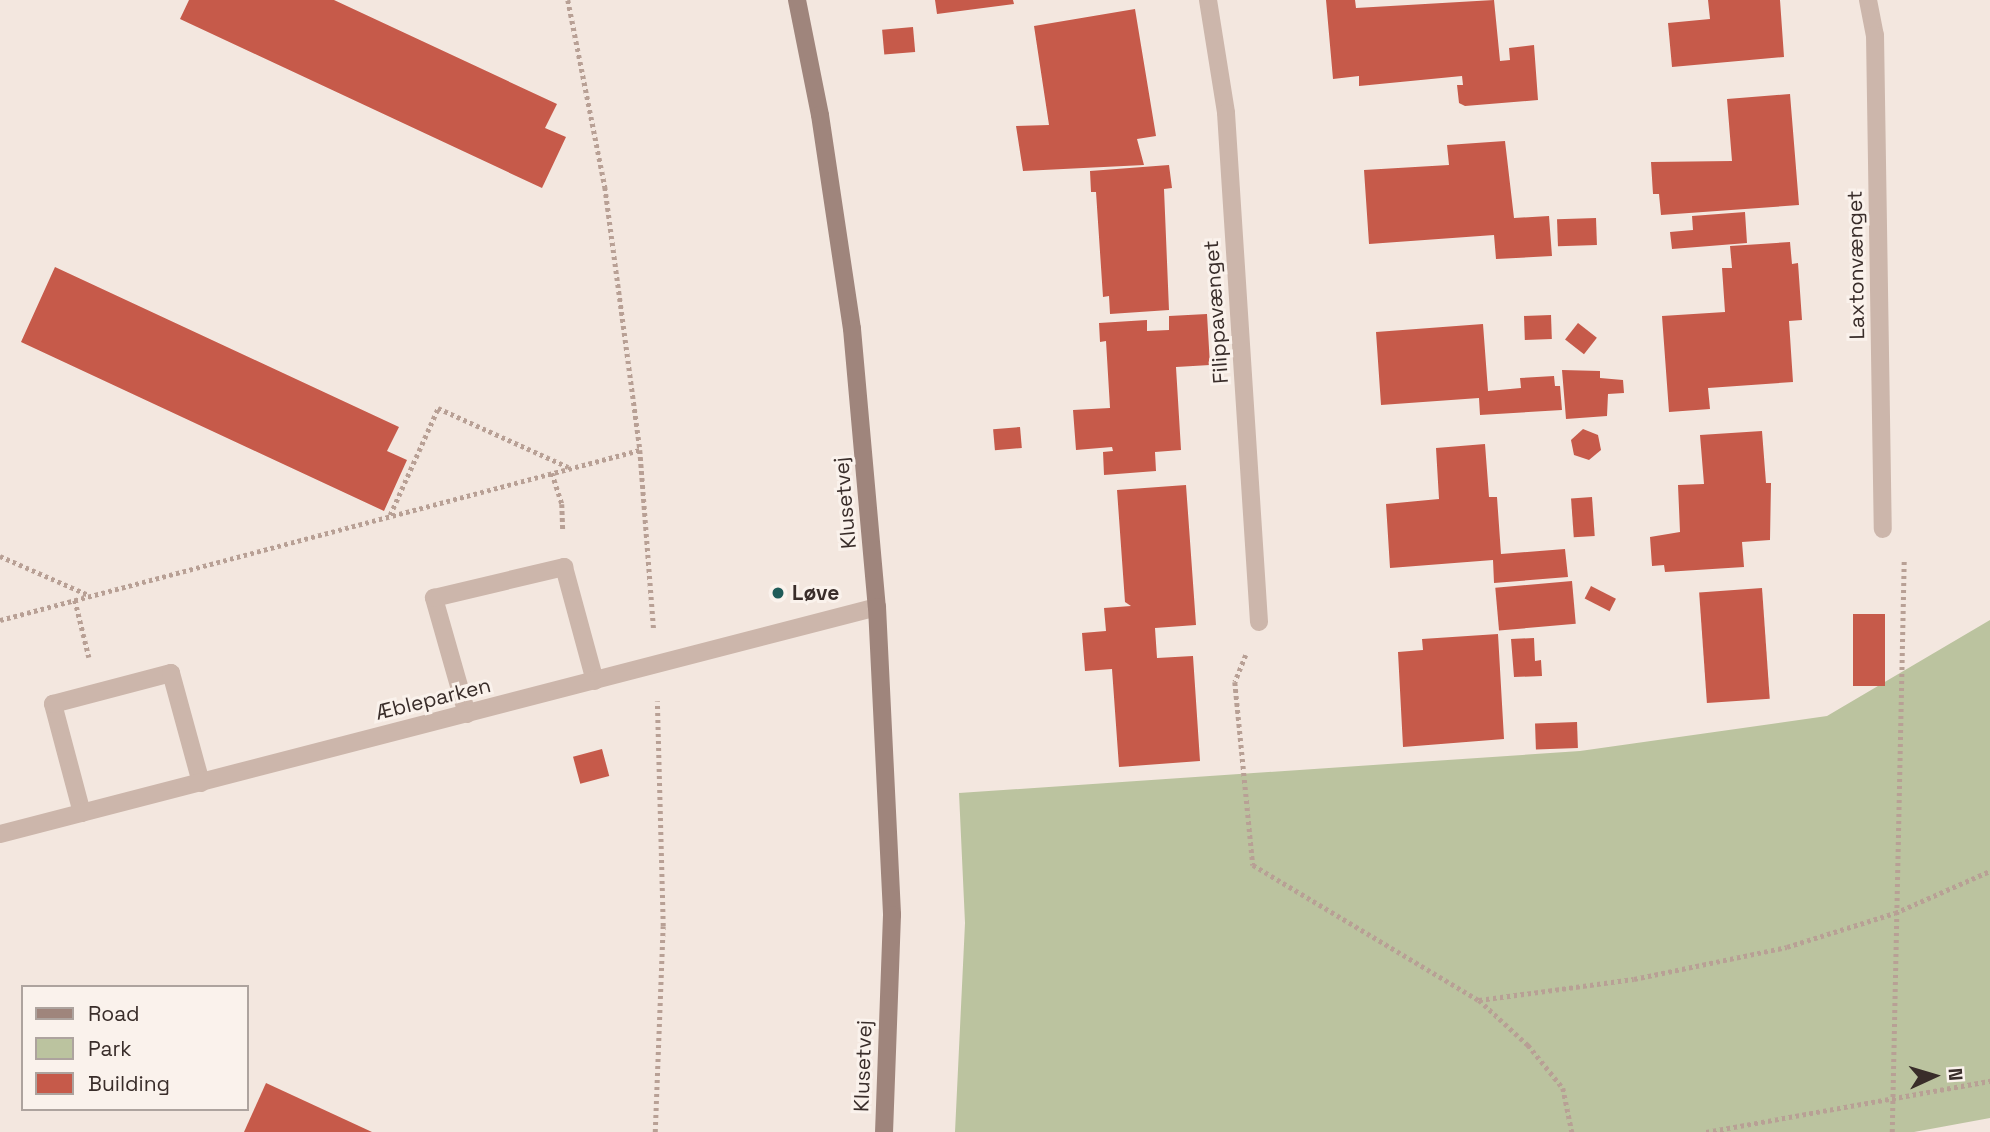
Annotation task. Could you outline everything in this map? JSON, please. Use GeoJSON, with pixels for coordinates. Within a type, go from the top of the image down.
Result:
{"type":"FeatureCollection","features":[{"type":"Feature","properties":{"kind":"street","name":"Klusetvej"},"geometry":{"type":"LineString","coordinates":[[797,0],[820,116],[852,329],[877,607],[892,915],[884,1132]]}},
{"type":"Feature","properties":{"kind":"street","name":"Filippavænget"},"geometry":{"type":"LineString","coordinates":[[1208,0],[1226,113],[1259,622]]}},
{"type":"Feature","properties":{"kind":"street","name":"Laxtonvænget"},"geometry":{"type":"LineString","coordinates":[[1867,0],[1875,35],[1883,529]]}},
{"type":"Feature","properties":{"kind":"street"},"geometry":{"type":"LineString","coordinates":[[467,714],[434,598],[564,568],[595,681]]}},
{"type":"Feature","properties":{"kind":"street","name":"Æbleparken"},"geometry":{"type":"LineString","coordinates":[[0,834],[877,607]]}},
{"type":"Feature","properties":{"kind":"street"},"geometry":{"type":"LineString","coordinates":[[82,813],[53,704],[171,673],[201,783]]}},
{"type":"Feature","properties":{"kind":"path"},"geometry":{"type":"LineString","coordinates":[[568,0],[605,187],[640,450],[656,665],[663,926],[655,1132]]}},
{"type":"Feature","properties":{"kind":"path"},"geometry":{"type":"LineString","coordinates":[[389,516],[438,408],[570,468]]}},
{"type":"Feature","properties":{"kind":"path"},"geometry":{"type":"LineString","coordinates":[[0,620],[640,450]]}},
{"type":"Feature","properties":{"kind":"path"},"geometry":{"type":"LineString","coordinates":[[552,473],[562,504],[564,568]]}},
{"type":"Feature","properties":{"kind":"path"},"geometry":{"type":"LineString","coordinates":[[1883,529],[1904,555],[1892,1132]]}},
{"type":"Feature","properties":{"kind":"path"},"geometry":{"type":"LineString","coordinates":[[0,556],[90,596]]}},
{"type":"Feature","properties":{"kind":"path"},"geometry":{"type":"LineString","coordinates":[[75,600],[98,692]]}},
{"type":"Feature","properties":{"kind":"path"},"geometry":{"type":"LineString","coordinates":[[1259,622],[1235,682],[1253,865],[1479,1000],[1528,1045],[1563,1088],[1572,1132]]}},
{"type":"Feature","properties":{"kind":"path"},"geometry":{"type":"LineString","coordinates":[[1479,1000],[1634,979],[1761,952],[1895,913],[1990,871]]}},
{"type":"Feature","properties":{"kind":"path"},"geometry":{"type":"LineString","coordinates":[[1706,1132],[1990,1081]]}},
{"type":"Feature","properties":{"kind":"green space"},"geometry":{"type":"Polygon","coordinates":[[[1990,620],[1990,1118],[1914,1132],[955,1132],[965,923],[959,793],[1580,751],[1827,716],[1990,620]]]}},
{"type":"Feature","properties":{"kind":"building"},"geometry":{"type":"Polygon","coordinates":[[[189,0],[334,0],[557,104],[545,128],[566,137],[542,188],[180,19],[189,0]]]}},
{"type":"Feature","properties":{"kind":"building"},"geometry":{"type":"Polygon","coordinates":[[[935,0],[1013,0],[1014,4],[937,14],[935,0]]]}},
{"type":"Feature","properties":{"kind":"building"},"geometry":{"type":"Polygon","coordinates":[[[1326,0],[1355,0],[1356,8],[1494,0],[1500,61],[1510,60],[1509,48],[1534,45],[1538,100],[1465,106],[1459,103],[1457,85],[1463,85],[1462,76],[1359,86],[1359,76],[1333,79],[1326,0]]]}},
{"type":"Feature","properties":{"kind":"building"},"geometry":{"type":"Polygon","coordinates":[[[1708,0],[1780,0],[1784,57],[1672,67],[1668,23],[1710,19],[1708,0]]]}},
{"type":"Feature","properties":{"kind":"building"},"geometry":{"type":"Polygon","coordinates":[[[1135,9],[1156,136],[1137,139],[1144,165],[1023,171],[1016,126],[1049,125],[1034,26],[1135,9]]]}},
{"type":"Feature","properties":{"kind":"building"},"geometry":{"type":"Polygon","coordinates":[[[913,27],[915,52],[884,55],[882,30],[913,27]]]}},
{"type":"Feature","properties":{"kind":"building"},"geometry":{"type":"Polygon","coordinates":[[[1790,94],[1799,205],[1661,215],[1659,194],[1653,194],[1651,162],[1732,161],[1727,99],[1790,94]]]}},
{"type":"Feature","properties":{"kind":"building"},"geometry":{"type":"Polygon","coordinates":[[[1505,141],[1514,218],[1549,216],[1552,256],[1496,259],[1494,235],[1369,244],[1364,170],[1449,165],[1447,145],[1505,141]]]}},
{"type":"Feature","properties":{"kind":"building"},"geometry":{"type":"Polygon","coordinates":[[[1169,165],[1172,188],[1164,189],[1169,310],[1110,314],[1109,296],[1103,297],[1096,192],[1091,192],[1090,171],[1169,165]]]}},
{"type":"Feature","properties":{"kind":"building"},"geometry":{"type":"Polygon","coordinates":[[[1745,212],[1747,243],[1672,249],[1670,232],[1693,230],[1692,216],[1745,212]]]}},
{"type":"Feature","properties":{"kind":"building"},"geometry":{"type":"Polygon","coordinates":[[[1596,218],[1597,245],[1558,246],[1557,219],[1596,218]]]}},
{"type":"Feature","properties":{"kind":"building"},"geometry":{"type":"Polygon","coordinates":[[[1790,242],[1792,264],[1798,263],[1802,320],[1789,321],[1793,382],[1708,388],[1710,409],[1669,412],[1662,316],[1725,312],[1722,268],[1732,268],[1730,246],[1790,242]]]}},
{"type":"Feature","properties":{"kind":"building"},"geometry":{"type":"Polygon","coordinates":[[[55,267],[399,427],[387,451],[407,460],[384,511],[21,342],[55,267]]]}},
{"type":"Feature","properties":{"kind":"building"},"geometry":{"type":"Polygon","coordinates":[[[1207,314],[1210,365],[1176,367],[1181,450],[1155,452],[1156,471],[1104,475],[1103,452],[1113,451],[1112,447],[1076,450],[1073,410],[1110,408],[1106,341],[1100,342],[1099,323],[1147,320],[1147,331],[1169,330],[1169,316],[1207,314]]]}},
{"type":"Feature","properties":{"kind":"building"},"geometry":{"type":"Polygon","coordinates":[[[1551,315],[1552,339],[1525,340],[1524,316],[1551,315]]]}},
{"type":"Feature","properties":{"kind":"building"},"geometry":{"type":"Polygon","coordinates":[[[1578,323],[1597,338],[1584,354],[1565,340],[1578,323]]]}},
{"type":"Feature","properties":{"kind":"building"},"geometry":{"type":"Polygon","coordinates":[[[1483,324],[1488,391],[1521,388],[1520,378],[1554,376],[1555,386],[1560,386],[1562,410],[1480,415],[1479,398],[1381,405],[1376,332],[1483,324]]]}},
{"type":"Feature","properties":{"kind":"building"},"geometry":{"type":"Polygon","coordinates":[[[1562,370],[1600,371],[1600,378],[1623,380],[1624,393],[1608,394],[1607,416],[1566,419],[1562,370]]]}},
{"type":"Feature","properties":{"kind":"building"},"geometry":{"type":"Polygon","coordinates":[[[1020,427],[1022,448],[995,450],[993,429],[1020,427]]]}},
{"type":"Feature","properties":{"kind":"building"},"geometry":{"type":"Polygon","coordinates":[[[1583,429],[1598,435],[1601,450],[1589,460],[1574,455],[1571,440],[1583,429]]]}},
{"type":"Feature","properties":{"kind":"building"},"geometry":{"type":"Polygon","coordinates":[[[1762,431],[1766,483],[1771,483],[1770,540],[1742,542],[1744,567],[1665,572],[1664,565],[1652,566],[1650,537],[1680,532],[1678,485],[1704,484],[1700,435],[1762,431]]]}},
{"type":"Feature","properties":{"kind":"building"},"geometry":{"type":"Polygon","coordinates":[[[1485,444],[1489,497],[1497,497],[1501,554],[1565,549],[1568,577],[1494,583],[1493,560],[1390,568],[1386,504],[1439,499],[1436,448],[1485,444]]]}},
{"type":"Feature","properties":{"kind":"building"},"geometry":{"type":"Polygon","coordinates":[[[1186,485],[1196,625],[1155,628],[1157,658],[1193,656],[1200,761],[1119,767],[1112,669],[1085,671],[1082,633],[1106,631],[1104,608],[1131,606],[1125,602],[1117,490],[1186,485]]]}},
{"type":"Feature","properties":{"kind":"building"},"geometry":{"type":"Polygon","coordinates":[[[1592,497],[1595,536],[1574,537],[1571,498],[1592,497]]]}},
{"type":"Feature","properties":{"kind":"building"},"geometry":{"type":"Polygon","coordinates":[[[1572,581],[1576,624],[1499,631],[1495,588],[1572,581]]]}},
{"type":"Feature","properties":{"kind":"building"},"geometry":{"type":"Polygon","coordinates":[[[1591,586],[1616,599],[1610,611],[1585,598],[1591,586]]]}},
{"type":"Feature","properties":{"kind":"building"},"geometry":{"type":"Polygon","coordinates":[[[1762,588],[1770,699],[1707,703],[1699,592],[1762,588]]]}},
{"type":"Feature","properties":{"kind":"building"},"geometry":{"type":"Polygon","coordinates":[[[1853,614],[1885,614],[1885,686],[1853,686],[1853,614]]]}},
{"type":"Feature","properties":{"kind":"building"},"geometry":{"type":"Polygon","coordinates":[[[1498,634],[1504,739],[1403,747],[1398,652],[1423,650],[1422,639],[1498,634]]]}},
{"type":"Feature","properties":{"kind":"building"},"geometry":{"type":"Polygon","coordinates":[[[1534,638],[1535,661],[1541,660],[1542,676],[1514,677],[1511,639],[1534,638]]]}},
{"type":"Feature","properties":{"kind":"building"},"geometry":{"type":"Polygon","coordinates":[[[1577,722],[1578,748],[1536,749],[1535,723],[1577,722]]]}},
{"type":"Feature","properties":{"kind":"building"},"geometry":{"type":"Polygon","coordinates":[[[602,749],[609,776],[580,784],[573,757],[602,749]]]}},
{"type":"Feature","properties":{"kind":"building"},"geometry":{"type":"Polygon","coordinates":[[[266,1083],[372,1132],[244,1132],[266,1083]]]}},
{"type":"Feature","properties":{"kind":"place","name":"Løve"},"geometry":{"type":"Point","coordinates":[778,593]}}]}
